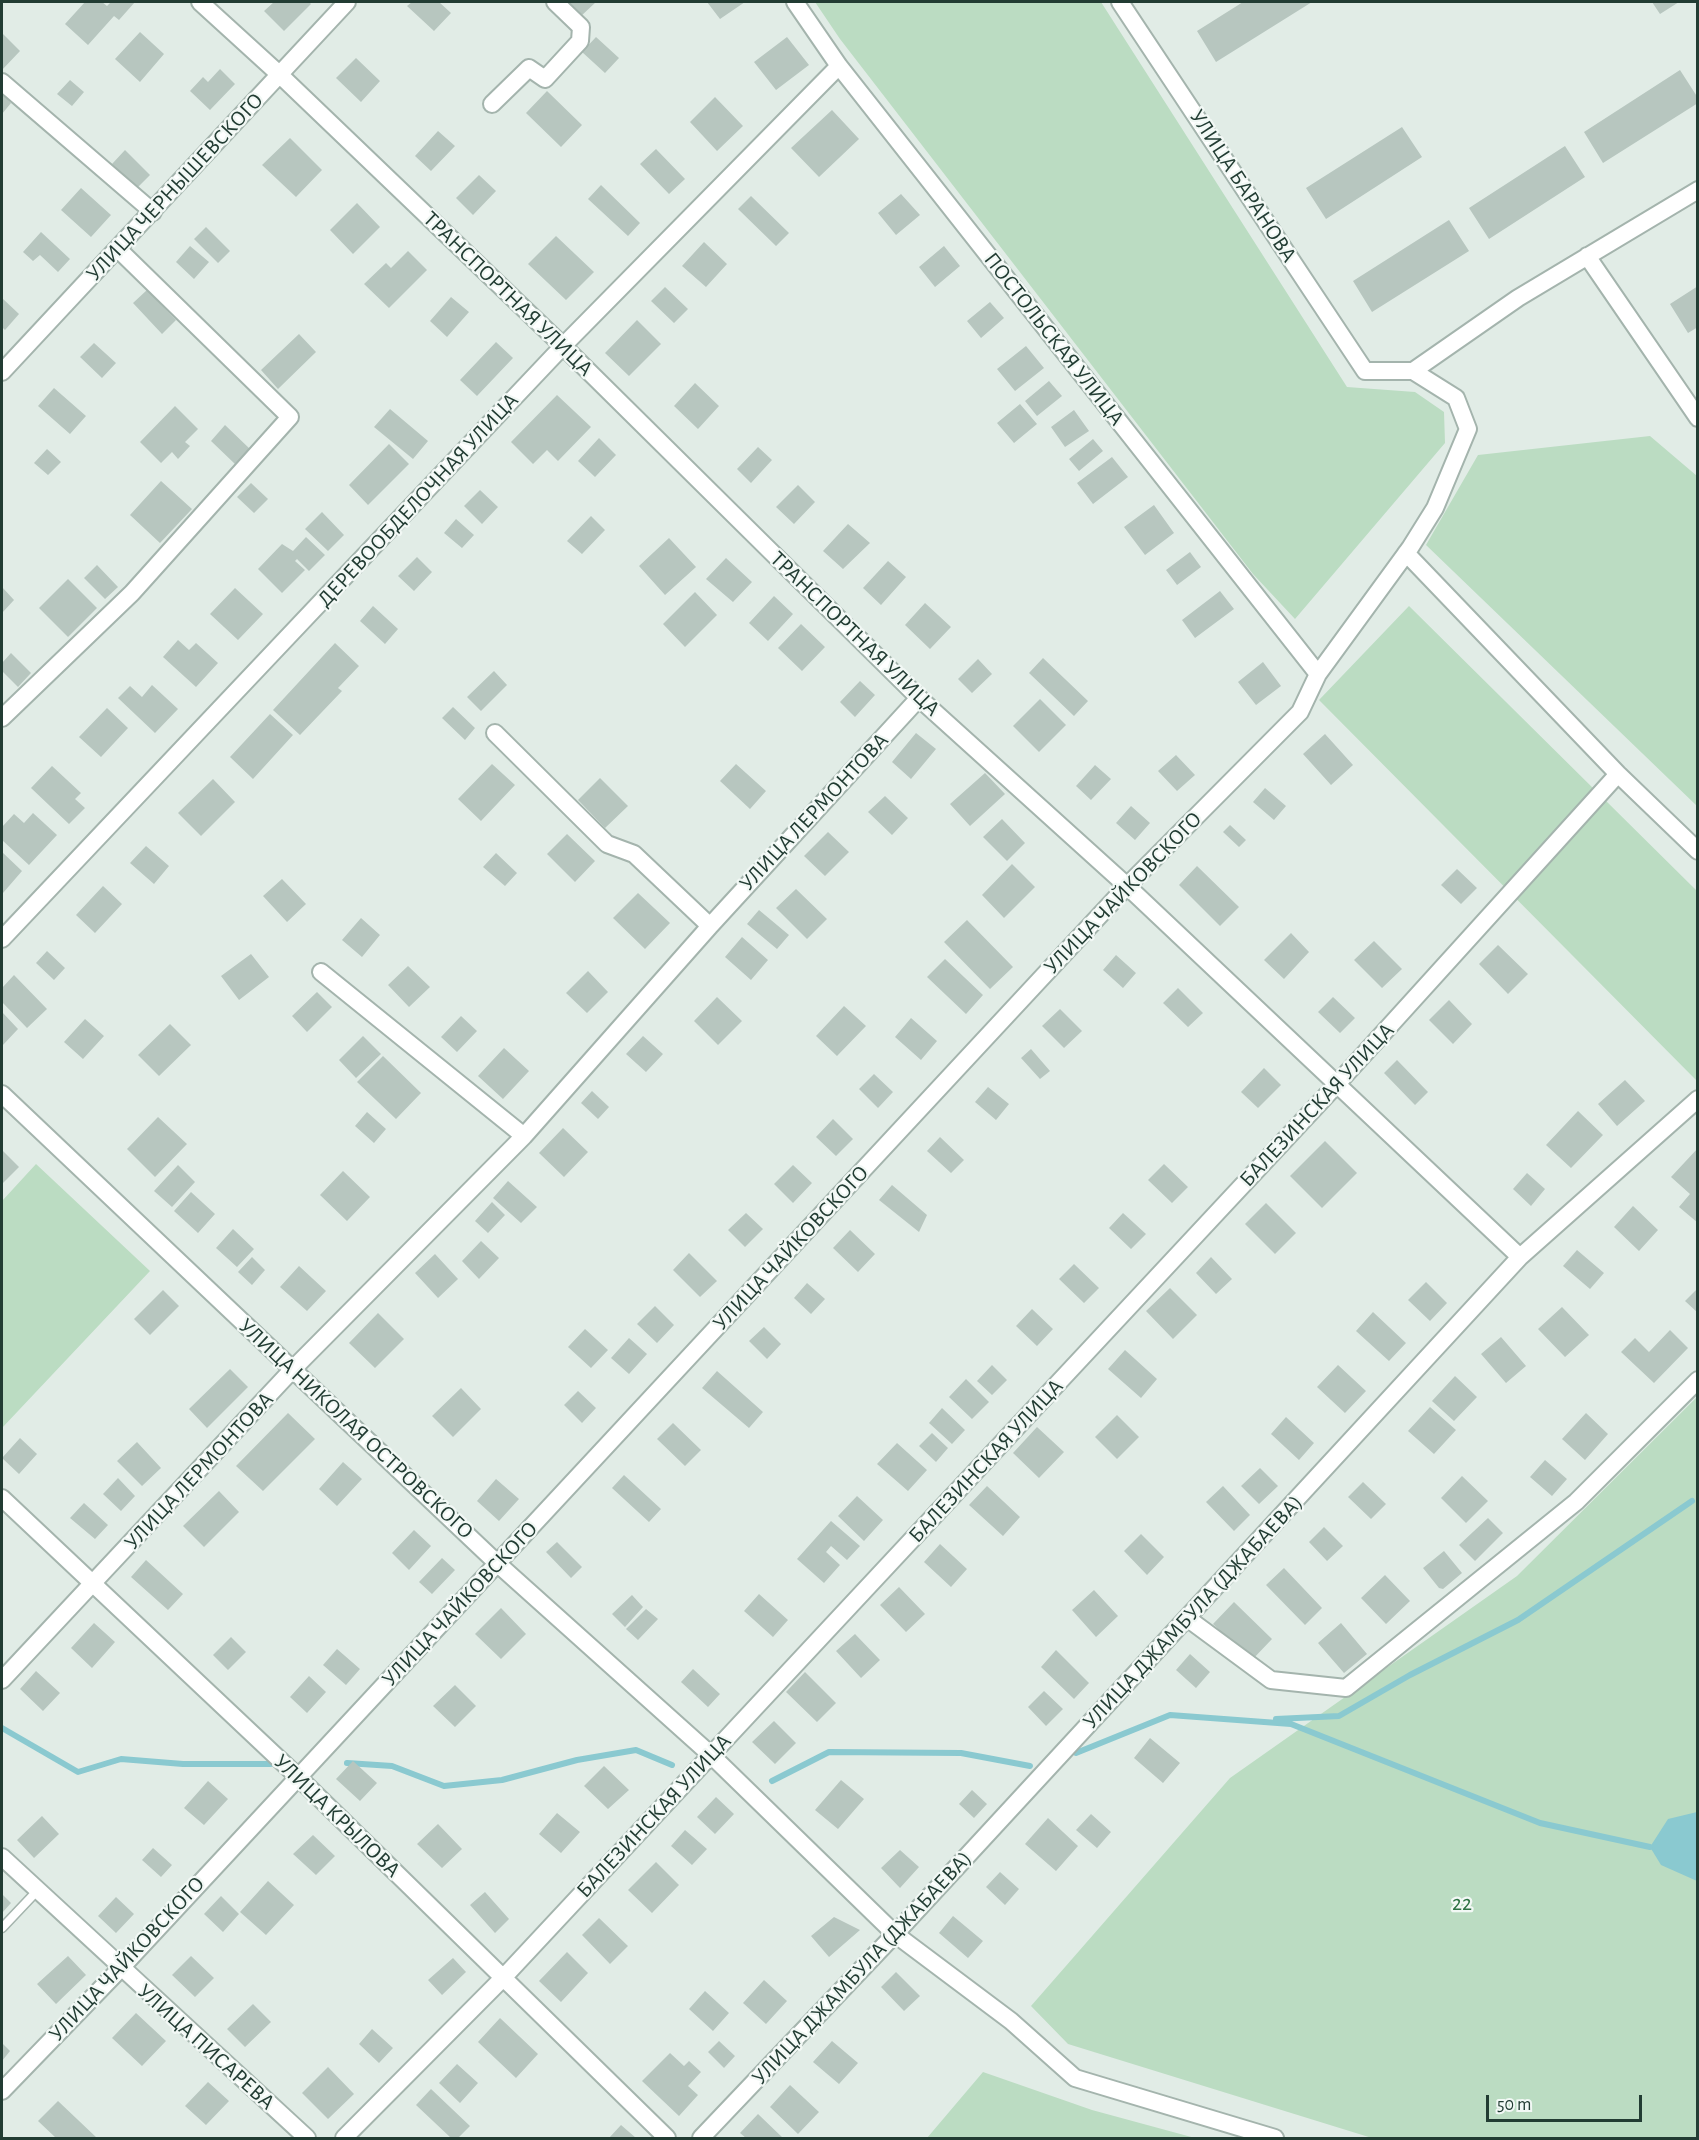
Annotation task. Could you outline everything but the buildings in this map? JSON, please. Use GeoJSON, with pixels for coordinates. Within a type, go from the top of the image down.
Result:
{"type":"FeatureCollection","features":[{"type":"Feature","properties":{"kind":"street","name":"ТРАНСПОРТНАЯ УЛИЦА"},"geometry":{"type":"LineString","coordinates":[[200,2],[279,74],[563,346],[919,698],[1127,886],[1520,1257]]}},
{"type":"Feature","properties":{"kind":"street","name":"УЛИЦА ЧЕРНЫШЕВСКОГО"},"geometry":{"type":"LineString","coordinates":[[2,372],[347,2]]}},
{"type":"Feature","properties":{"kind":"street"},"geometry":{"type":"LineString","coordinates":[[492,104],[529,68],[545,79],[580,41],[581,27],[555,2]]}},
{"type":"Feature","properties":{"kind":"street","name":"ПОСТОЛЬСКАЯ УЛИЦА"},"geometry":{"type":"LineString","coordinates":[[795,2],[839,66],[1318,674]]}},
{"type":"Feature","properties":{"kind":"street","name":"УЛИЦА БАРАНОВА"},"geometry":{"type":"LineString","coordinates":[[1120,2],[1365,371],[1413,371]]}},
{"type":"Feature","properties":{"kind":"street","name":"ДЕРЕВООБДЕЛОЧНАЯ УЛИЦА"},"geometry":{"type":"LineString","coordinates":[[2,939],[563,346],[839,66]]}},
{"type":"Feature","properties":{"kind":"street"},"geometry":{"type":"LineString","coordinates":[[2,82],[153,212]]}},
{"type":"Feature","properties":{"kind":"street"},"geometry":{"type":"LineString","coordinates":[[1413,371],[1518,298],[1698,190]]}},
{"type":"Feature","properties":{"kind":"street"},"geometry":{"type":"LineString","coordinates":[[2,718],[132,593],[290,417],[118,249]]}},
{"type":"Feature","properties":{"kind":"street"},"geometry":{"type":"LineString","coordinates":[[1587,256],[1698,418]]}},
{"type":"Feature","properties":{"kind":"street","name":"УЛИЦА ЧАЙКОВСКОГО"},"geometry":{"type":"LineString","coordinates":[[2,2091],[120,1969],[1127,886],[1300,712],[1318,674],[1406,553],[1435,508],[1468,429],[1456,398],[1413,371]]}},
{"type":"Feature","properties":{"kind":"street"},"geometry":{"type":"LineString","coordinates":[[1406,553],[1618,774],[1698,851]]}},
{"type":"Feature","properties":{"kind":"street","name":"УЛИЦА ЛЕРМОНТОВА"},"geometry":{"type":"LineString","coordinates":[[2,1680],[293,1370],[524,1136],[710,926],[919,698]]}},
{"type":"Feature","properties":{"kind":"street"},"geometry":{"type":"LineString","coordinates":[[495,733],[607,844],[634,854],[710,926]]}},
{"type":"Feature","properties":{"kind":"street","name":"БАЛЕЗИНСКАЯ УЛИЦА"},"geometry":{"type":"LineString","coordinates":[[344,2139],[502,1979],[1337,1084],[1618,774]]}},
{"type":"Feature","properties":{"kind":"street"},"geometry":{"type":"LineString","coordinates":[[321,972],[524,1136]]}},
{"type":"Feature","properties":{"kind":"street","name":"УЛИЦА НИКОЛАЯ ОСТРОВСКОГО"},"geometry":{"type":"LineString","coordinates":[[2,1094],[498,1564],[711,1755],[896,1934],[1011,2022],[1075,2078],[1275,2139]]}},
{"type":"Feature","properties":{"kind":"street","name":"УЛИЦА ДЖАМБУЛА (ДЖАБАЕВА)"},"geometry":{"type":"LineString","coordinates":[[701,2139],[896,1934],[1520,1257],[1698,1099]]}},
{"type":"Feature","properties":{"kind":"street"},"geometry":{"type":"LineString","coordinates":[[1187,1618],[1271,1680],[1346,1688],[1576,1502],[1698,1380]]}},
{"type":"Feature","properties":{"kind":"street","name":"УЛИЦА КРЫЛОВА"},"geometry":{"type":"LineString","coordinates":[[2,1498],[297,1776],[667,2139]]}},
{"type":"Feature","properties":{"kind":"street","name":"УЛИЦА ПИСАРЕВА"},"geometry":{"type":"LineString","coordinates":[[2,1857],[120,1969],[307,2139]]}},
{"type":"Feature","properties":{"kind":"lane"},"geometry":{"type":"LineString","coordinates":[[2,1928],[37,1891]]}},
{"type":"Feature","properties":{"kind":"green space"},"geometry":{"type":"Polygon","coordinates":[[[815,2],[1101,2],[1347,387],[1415,392],[1444,412],[1445,443],[1295,619],[1253,574],[840,39],[815,2]]]}},
{"type":"Feature","properties":{"kind":"green space"},"geometry":{"type":"Polygon","coordinates":[[[1650,436],[1697,476],[1697,806],[1426,545],[1478,455],[1650,436]]]}},
{"type":"Feature","properties":{"kind":"green space"},"geometry":{"type":"Polygon","coordinates":[[[1409,606],[1697,891],[1697,1081],[1319,700],[1409,606]]]}},
{"type":"Feature","properties":{"kind":"green space"},"geometry":{"type":"Polygon","coordinates":[[[36,1164],[150,1271],[2,1428],[2,1201],[36,1164]]]}},
{"type":"Feature","properties":{"kind":"green space","name":"22"},"geometry":{"type":"Polygon","coordinates":[[[1697,1397],[1697,2138],[1372,2138],[1068,2044],[1031,2006],[1230,1778],[1517,1576],[1697,1397]]]}},
{"type":"Feature","properties":{"kind":"green space"},"geometry":{"type":"Polygon","coordinates":[[[983,2072],[1092,2110],[1195,2138],[927,2138],[983,2072]]]}},
{"type":"Feature","properties":{"kind":"water"},"geometry":{"type":"Polygon","coordinates":[[[1698,1812],[1697,1881],[1661,1865],[1650,1847],[1668,1819],[1698,1812]]]}},
{"type":"Feature","properties":{"kind":"waterway"},"geometry":{"type":"LineString","coordinates":[[1276,1719],[1339,1716],[1410,1675],[1518,1620],[1692,1501]]}},
{"type":"Feature","properties":{"kind":"waterway"},"geometry":{"type":"LineString","coordinates":[[1076,1753],[1170,1715],[1291,1724],[1540,1823],[1650,1847]]}},
{"type":"Feature","properties":{"kind":"waterway"},"geometry":{"type":"LineString","coordinates":[[2,1728],[78,1772],[121,1759],[183,1764],[271,1764]]}},
{"type":"Feature","properties":{"kind":"waterway"},"geometry":{"type":"LineString","coordinates":[[347,1763],[392,1766],[444,1786],[502,1780],[577,1760],[636,1750],[672,1765]]}},
{"type":"Feature","properties":{"kind":"waterway"},"geometry":{"type":"LineString","coordinates":[[772,1781],[829,1752],[961,1753],[1030,1766]]}}]}
